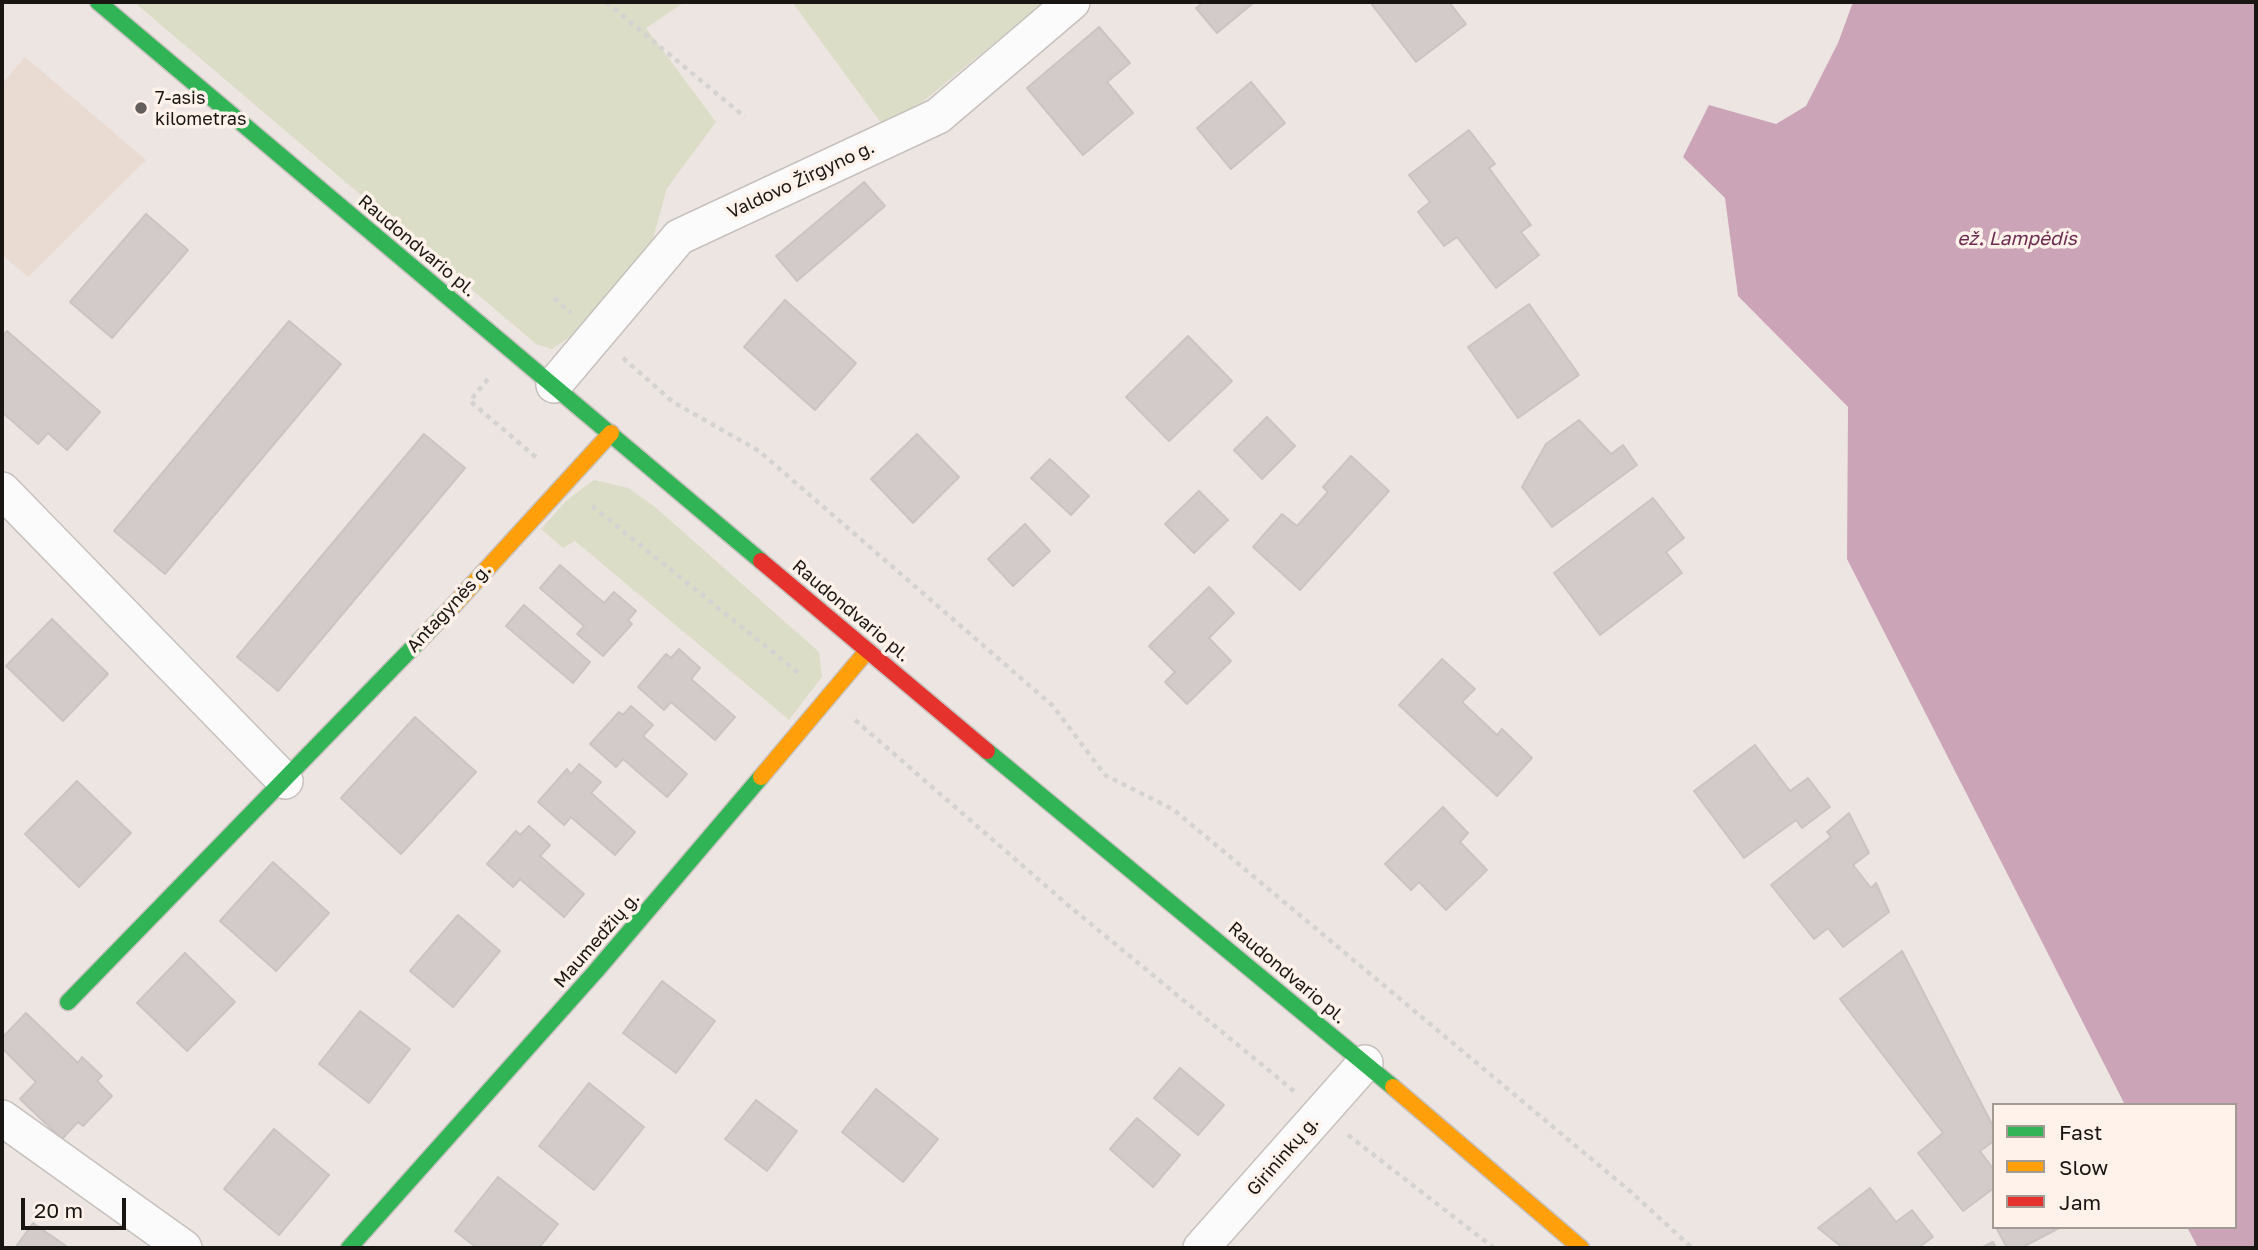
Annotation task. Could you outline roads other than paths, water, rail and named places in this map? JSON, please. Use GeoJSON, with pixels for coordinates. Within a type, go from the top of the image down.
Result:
{"type":"FeatureCollection","features":[{"type":"Feature","properties":{"kind":"main road","name":"Raudondvario pl."},"geometry":{"type":"LineString","coordinates":[[97,2],[867,651],[1365,1063],[1578,1247]]}},
{"type":"Feature","properties":{"kind":"main road","name":"Antagynės g."},"geometry":{"type":"LineString","coordinates":[[68,1002],[443,617],[611,433]]}},
{"type":"Feature","properties":{"kind":"main road","name":"Maumedžių g."},"geometry":{"type":"LineString","coordinates":[[349,1248],[596,971],[830,698],[867,651]]}},
{"type":"Feature","properties":{"kind":"street","name":"Valdovo Žirgyno g."},"geometry":{"type":"LineString","coordinates":[[554,385],[679,237],[938,116],[1072,2]]}},
{"type":"Feature","properties":{"kind":"street"},"geometry":{"type":"LineString","coordinates":[[2,490],[285,781]]}},
{"type":"Feature","properties":{"kind":"street","name":"Girininkų g."},"geometry":{"type":"LineString","coordinates":[[1201,1248],[1365,1063]]}},
{"type":"Feature","properties":{"kind":"street"},"geometry":{"type":"LineString","coordinates":[[2,1118],[184,1248]]}},
{"type":"Feature","properties":{"kind":"water","name":"ež. Lampėdis"},"geometry":{"type":"Polygon","coordinates":[[[1853,2],[2256,2],[2256,1248],[2198,1248],[2188,1229],[2237,1229],[2237,1103],[2124,1103],[1847,559],[1848,407],[1738,296],[1725,198],[1683,157],[1709,105],[1776,124],[1806,106],[1838,43],[1853,2]]]}},
{"type":"Feature","properties":{"kind":"place","name":"7-asis kilometras"},"geometry":{"type":"Point","coordinates":[141,108]}}]}
